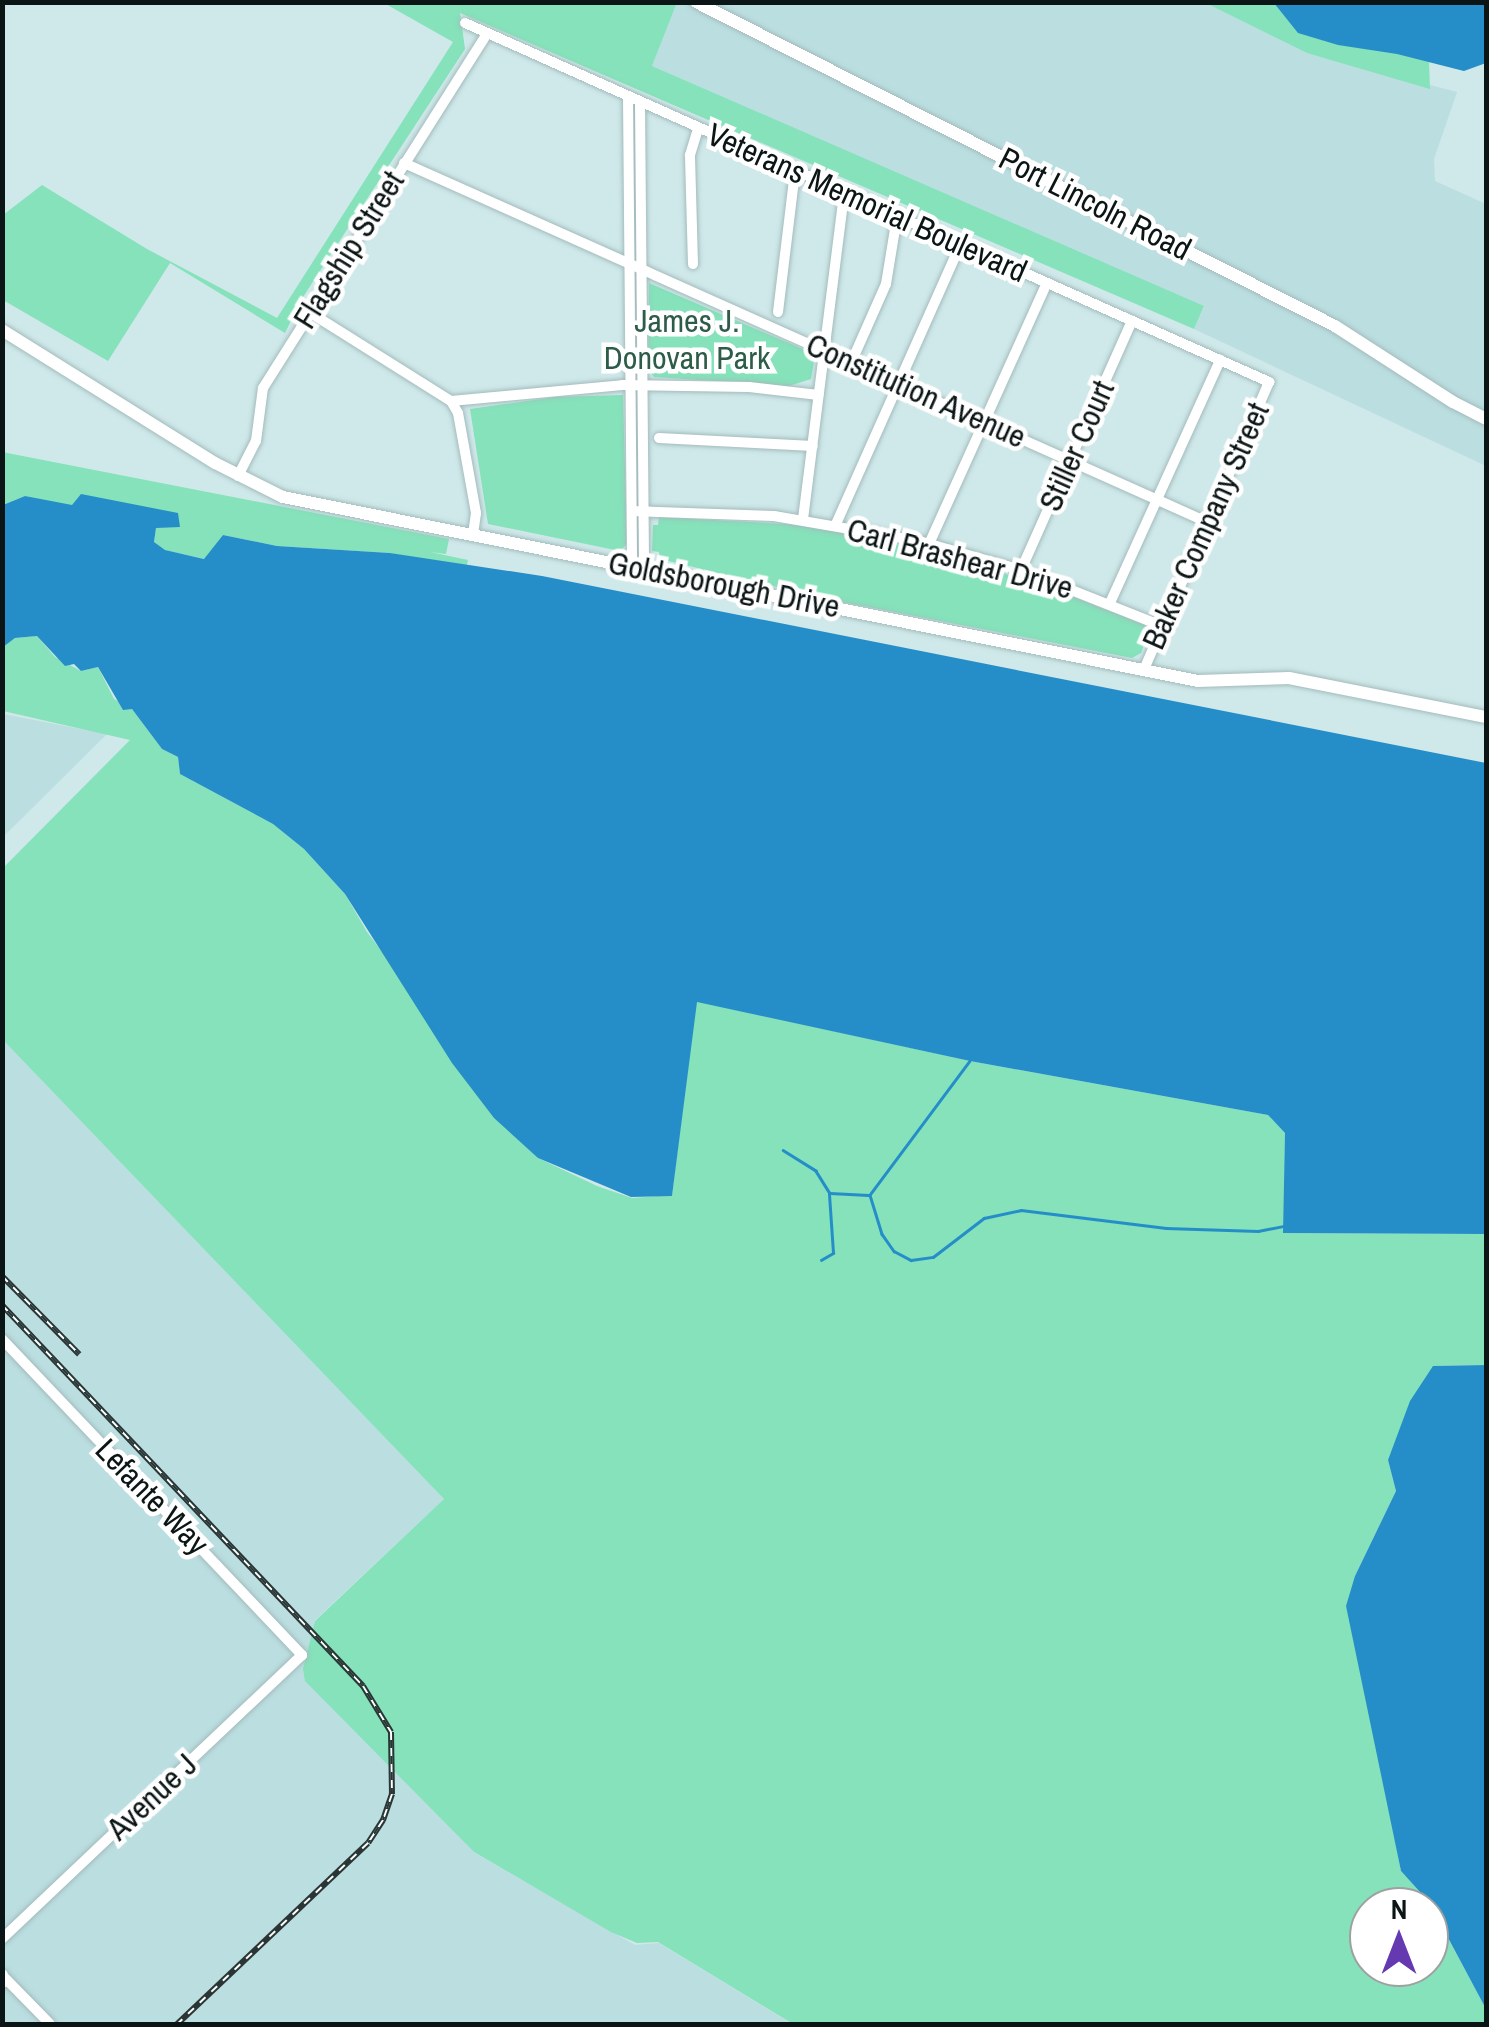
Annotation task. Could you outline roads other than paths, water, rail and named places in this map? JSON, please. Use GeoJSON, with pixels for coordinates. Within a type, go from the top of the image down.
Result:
{"type":"FeatureCollection","features":[{"type":"Feature","properties":{"kind":"street","name":"Port Lincoln Road"},"geometry":{"type":"LineString","coordinates":[[696,2],[1334,326],[1486,419]]}},
{"type":"Feature","properties":{"kind":"street","name":"Veterans Memorial Boulevard"},"geometry":{"type":"LineString","coordinates":[[465,23],[1269,382]]}},
{"type":"Feature","properties":{"kind":"street","name":"Flagship Street"},"geometry":{"type":"LineString","coordinates":[[238,476],[258,434],[263,388],[487,34]]}},
{"type":"Feature","properties":{"kind":"street"},"geometry":{"type":"LineString","coordinates":[[634,100],[628,262],[632,510],[638,568]]}},
{"type":"Feature","properties":{"kind":"street"},"geometry":{"type":"LineString","coordinates":[[634,100],[646,510],[638,568]]}},
{"type":"Feature","properties":{"kind":"street"},"geometry":{"type":"LineString","coordinates":[[693,264],[690,155],[698,128]]}},
{"type":"Feature","properties":{"kind":"street","name":"Constitution Avenue"},"geometry":{"type":"LineString","coordinates":[[404,163],[1207,522]]}},
{"type":"Feature","properties":{"kind":"street"},"geometry":{"type":"LineString","coordinates":[[778,312],[795,172]]}},
{"type":"Feature","properties":{"kind":"street"},"geometry":{"type":"LineString","coordinates":[[803,519],[844,193]]}},
{"type":"Feature","properties":{"kind":"street"},"geometry":{"type":"LineString","coordinates":[[851,363],[886,284],[897,217]]}},
{"type":"Feature","properties":{"kind":"street"},"geometry":{"type":"LineString","coordinates":[[836,524],[960,245]]}},
{"type":"Feature","properties":{"kind":"street"},"geometry":{"type":"LineString","coordinates":[[930,544],[1047,283]]}},
{"type":"Feature","properties":{"kind":"street"},"geometry":{"type":"LineString","coordinates":[[309,312],[451,401],[458,413],[476,513],[473,535]]}},
{"type":"Feature","properties":{"kind":"street","name":"Stiller Court"},"geometry":{"type":"LineString","coordinates":[[1021,570],[1132,321]]}},
{"type":"Feature","properties":{"kind":"street","name":"Goldsborough Drive"},"geometry":{"type":"LineString","coordinates":[[2,330],[238,476],[283,497],[1144,670],[1215,682],[1289,678],[1486,717]]}},
{"type":"Feature","properties":{"kind":"street"},"geometry":{"type":"LineString","coordinates":[[1110,603],[1220,360]]}},
{"type":"Feature","properties":{"kind":"street","name":"Baker Company Street"},"geometry":{"type":"LineString","coordinates":[[1144,670],[1269,382]]}},
{"type":"Feature","properties":{"kind":"street"},"geometry":{"type":"LineString","coordinates":[[451,401],[644,384],[819,395]]}},
{"type":"Feature","properties":{"kind":"street"},"geometry":{"type":"LineString","coordinates":[[659,438],[813,446]]}},
{"type":"Feature","properties":{"kind":"street","name":"Carl Brashear Drive"},"geometry":{"type":"LineString","coordinates":[[632,510],[803,519],[930,544],[1021,570],[1162,626]]}},
{"type":"Feature","properties":{"kind":"street","name":"Lefante Way"},"geometry":{"type":"LineString","coordinates":[[2,1339],[302,1654]]}},
{"type":"Feature","properties":{"kind":"street","name":"Avenue J"},"geometry":{"type":"LineString","coordinates":[[2,1939],[302,1654]]}},
{"type":"Feature","properties":{"kind":"street"},"geometry":{"type":"LineString","coordinates":[[3,1978],[50,2024]]}},
{"type":"Feature","properties":{"kind":"water"},"geometry":{"type":"Polygon","coordinates":[[[1274,3],[1486,3],[1486,63],[1464,71],[1397,54],[1338,45],[1298,33],[1274,3]]]}},
{"type":"Feature","properties":{"kind":"water"},"geometry":{"type":"Polygon","coordinates":[[[81,494],[178,513],[180,527],[156,528],[154,542],[165,550],[204,559],[223,535],[277,546],[390,553],[542,576],[1486,763],[1486,1234],[1283,1233],[1285,1133],[1268,1115],[970,1061],[697,1002],[672,1196],[631,1197],[538,1158],[494,1118],[452,1063],[345,894],[304,849],[273,824],[180,774],[178,757],[162,749],[132,709],[123,710],[98,667],[81,671],[74,664],[65,666],[37,636],[15,638],[3,647],[3,505],[25,496],[72,505],[81,494]]]}},
{"type":"Feature","properties":{"kind":"water"},"geometry":{"type":"Polygon","coordinates":[[[1486,1365],[1486,2009],[1449,1940],[1449,1887],[1415,1887],[1401,1871],[1346,1606],[1355,1576],[1396,1491],[1388,1460],[1410,1401],[1433,1366],[1486,1365]]]}},
{"type":"Feature","properties":{"kind":"waterway"},"geometry":{"type":"LineString","coordinates":[[970,1061],[870,1195],[882,1234],[894,1251],[911,1260],[933,1257],[984,1218],[1021,1210],[1166,1228],[1258,1231],[1283,1226]]}},
{"type":"Feature","properties":{"kind":"waterway"},"geometry":{"type":"LineString","coordinates":[[783,1150],[816,1171],[830,1193],[868,1195]]}},
{"type":"Feature","properties":{"kind":"waterway"},"geometry":{"type":"LineString","coordinates":[[821,1260],[833,1253],[829,1194]]}},
{"type":"Feature","properties":{"kind":"railway"},"geometry":{"type":"LineString","coordinates":[[2,1276],[79,1354]]}},
{"type":"Feature","properties":{"kind":"railway"},"geometry":{"type":"LineString","coordinates":[[2,1305],[363,1686],[391,1732],[392,1794],[383,1820],[368,1843],[177,2024]]}},
{"type":"Feature","properties":{"kind":"park label","name":"James J. Donovan Park"},"geometry":{"type":"Point","coordinates":[687,340]}}]}
